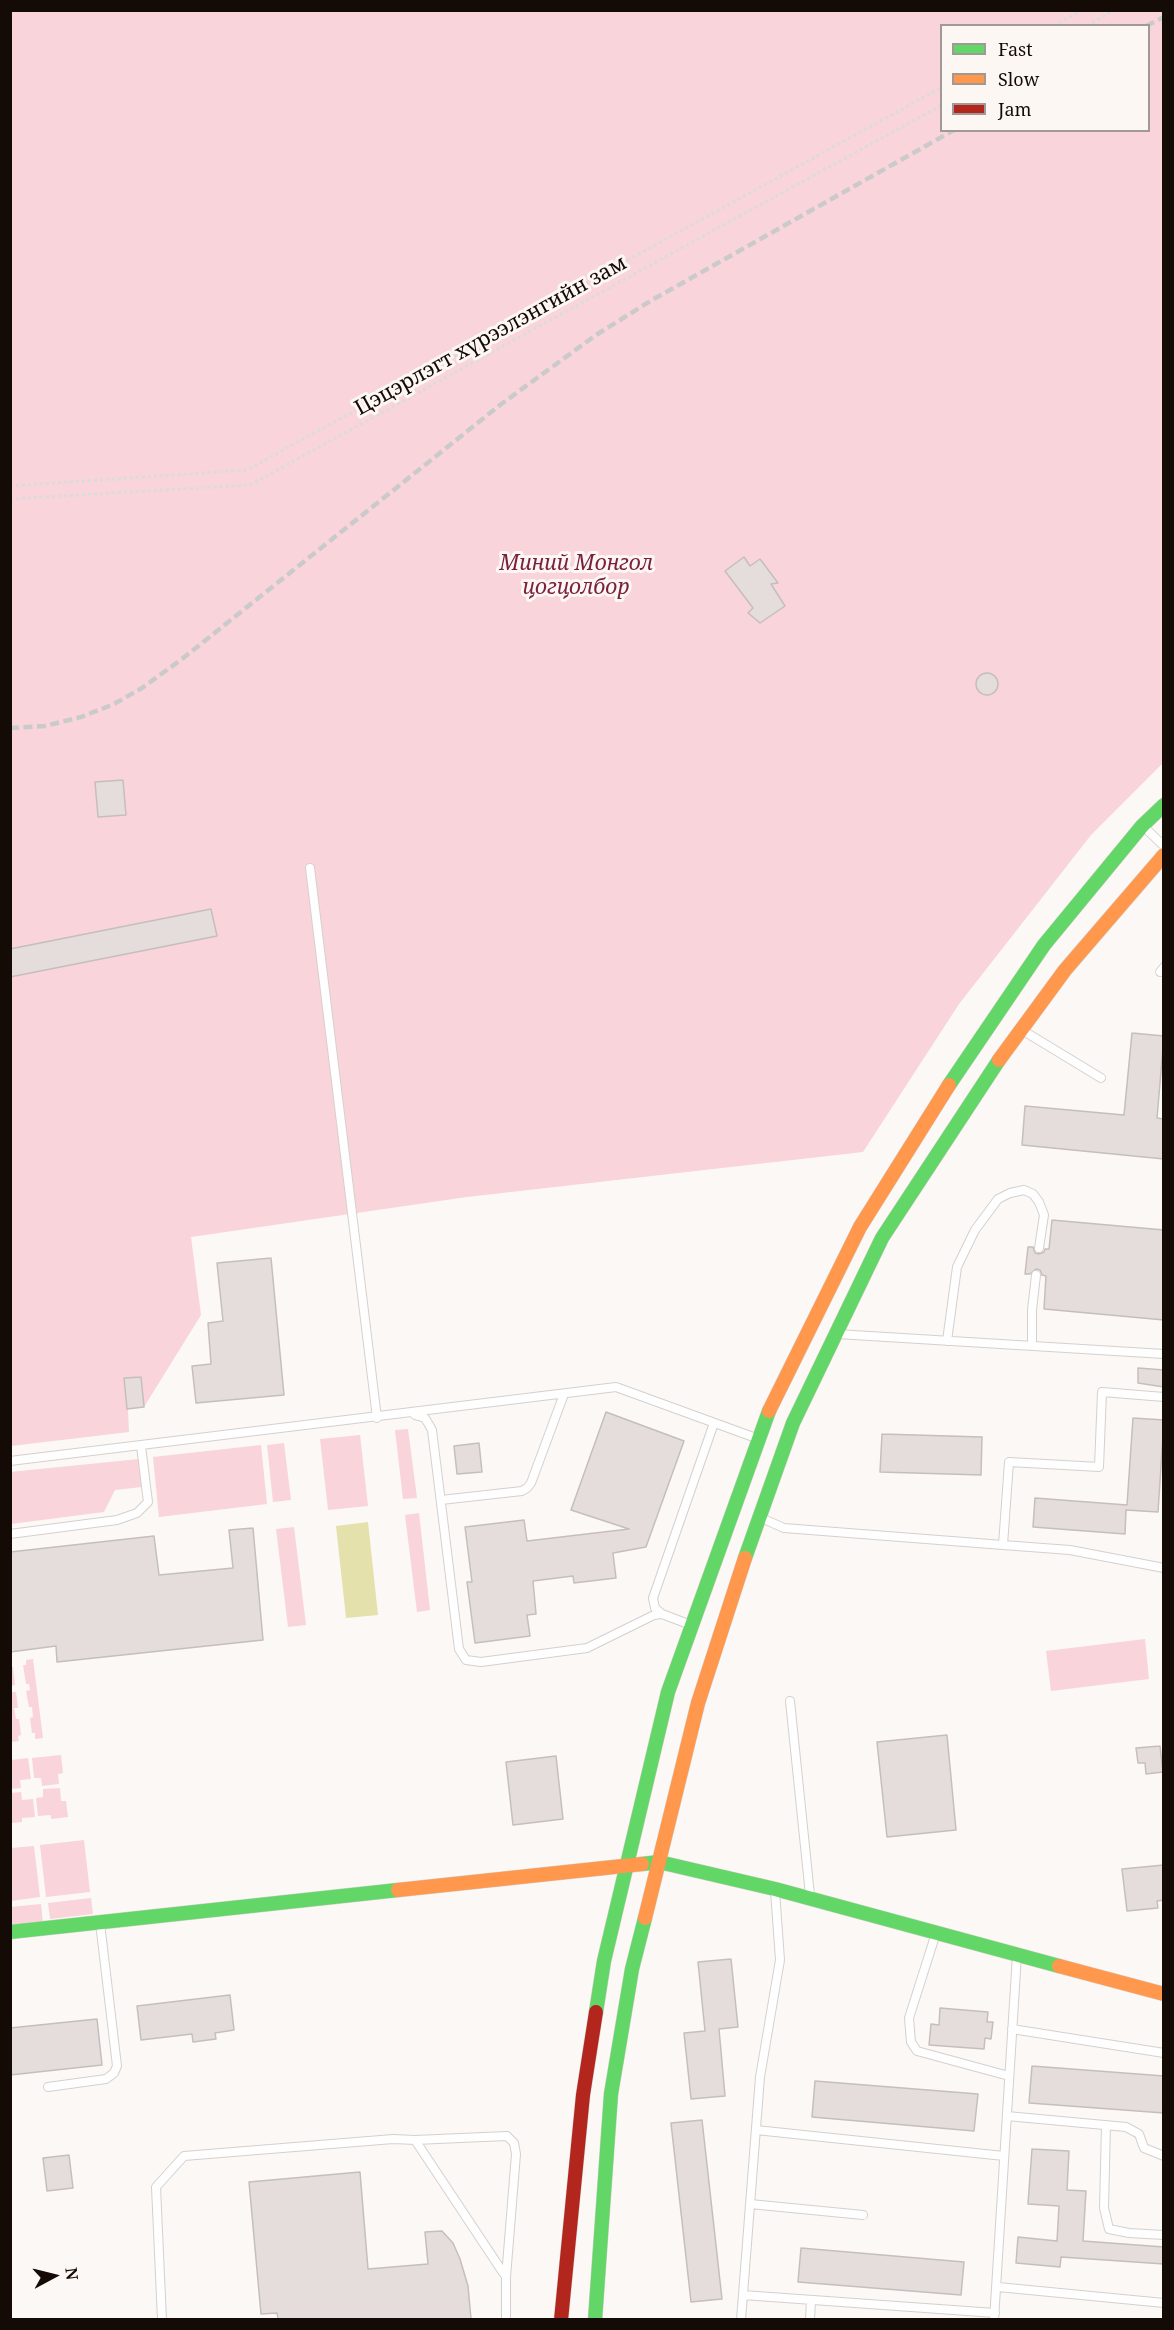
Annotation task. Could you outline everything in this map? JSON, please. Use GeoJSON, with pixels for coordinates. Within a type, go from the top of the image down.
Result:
{"type":"FeatureCollection","features":[{"type":"Feature","properties":{"kind":"main road"},"geometry":{"type":"LineString","coordinates":[[595,2319],[580,2283],[585,2084],[604,1961],[668,1692],[758,1439],[860,1227],[941,1097],[1044,945],[1142,826],[1164,805]]}},
{"type":"Feature","properties":{"kind":"main road"},"geometry":{"type":"LineString","coordinates":[[561,2319],[580,2283],[632,1970],[698,1703],[759,1517],[793,1423],[882,1238],[978,1090],[1065,970],[1164,855]]}},
{"type":"Feature","properties":{"kind":"main road"},"geometry":{"type":"LineString","coordinates":[[10,1932],[659,1862],[775,1889],[1164,1994]]}},
{"type":"Feature","properties":{"kind":"lane"},"geometry":{"type":"LineString","coordinates":[[1142,826],[1164,846]]}},
{"type":"Feature","properties":{"kind":"lane"},"geometry":{"type":"LineString","coordinates":[[310,868],[377,1418]]}},
{"type":"Feature","properties":{"kind":"lane"},"geometry":{"type":"LineString","coordinates":[[1021,1030],[1101,1078]]}},
{"type":"Feature","properties":{"kind":"lane"},"geometry":{"type":"LineString","coordinates":[[947,1341],[957,1267],[975,1230],[998,1199],[1016,1190],[1024,1190],[1033,1194],[1044,1215],[1039,1248]]}},
{"type":"Feature","properties":{"kind":"lane"},"geometry":{"type":"LineString","coordinates":[[1032,1345],[1032,1310],[1036,1275]]}},
{"type":"Feature","properties":{"kind":"lane"},"geometry":{"type":"LineString","coordinates":[[836,1334],[1164,1354]]}},
{"type":"Feature","properties":{"kind":"lane"},"geometry":{"type":"LineString","coordinates":[[10,1461],[377,1418],[616,1387],[758,1439]]}},
{"type":"Feature","properties":{"kind":"lane"},"geometry":{"type":"LineString","coordinates":[[1003,1545],[1009,1462],[1099,1467],[1102,1392],[1164,1397]]}},
{"type":"Feature","properties":{"kind":"lane"},"geometry":{"type":"LineString","coordinates":[[441,1500],[522,1491],[527,1488],[531,1483],[564,1394]]}},
{"type":"Feature","properties":{"kind":"lane"},"geometry":{"type":"LineString","coordinates":[[408,1414],[420,1416],[430,1423],[459,1649],[466,1660],[481,1662],[587,1648],[654,1615],[662,1614]]}},
{"type":"Feature","properties":{"kind":"lane"},"geometry":{"type":"LineString","coordinates":[[692,1625],[662,1614],[655,1608],[654,1593],[714,1423]]}},
{"type":"Feature","properties":{"kind":"lane"},"geometry":{"type":"LineString","coordinates":[[10,1534],[117,1520],[137,1513],[148,1502],[141,1446]]}},
{"type":"Feature","properties":{"kind":"lane"},"geometry":{"type":"LineString","coordinates":[[759,1517],[784,1528],[1071,1550],[1164,1568]]}},
{"type":"Feature","properties":{"kind":"lane"},"geometry":{"type":"LineString","coordinates":[[790,1701],[810,1899]]}},
{"type":"Feature","properties":{"kind":"lane"},"geometry":{"type":"LineString","coordinates":[[741,2319],[760,2077],[780,1960],[775,1889]]}},
{"type":"Feature","properties":{"kind":"lane"},"geometry":{"type":"LineString","coordinates":[[48,2086],[106,2079],[114,2073],[117,2066],[100,1922]]}},
{"type":"Feature","properties":{"kind":"lane"},"geometry":{"type":"LineString","coordinates":[[936,1933],[909,2018],[911,2042],[917,2051],[1009,2076]]}},
{"type":"Feature","properties":{"kind":"lane"},"geometry":{"type":"LineString","coordinates":[[743,2295],[995,2316],[1017,1955]]}},
{"type":"Feature","properties":{"kind":"lane"},"geometry":{"type":"LineString","coordinates":[[1012,2029],[1164,2053]]}},
{"type":"Feature","properties":{"kind":"lane"},"geometry":{"type":"LineString","coordinates":[[1007,2116],[1126,2127],[1139,2134],[1144,2148],[1164,2156]]}},
{"type":"Feature","properties":{"kind":"lane"},"geometry":{"type":"LineString","coordinates":[[1106,2125],[1104,2208],[1109,2229],[1129,2233],[1164,2235]]}},
{"type":"Feature","properties":{"kind":"lane"},"geometry":{"type":"LineString","coordinates":[[756,2130],[1004,2156]]}},
{"type":"Feature","properties":{"kind":"lane"},"geometry":{"type":"LineString","coordinates":[[162,2319],[156,2187],[184,2156],[393,2139],[507,2136],[513,2143],[516,2154],[506,2277],[506,2319]]}},
{"type":"Feature","properties":{"kind":"lane"},"geometry":{"type":"LineString","coordinates":[[415,2140],[506,2277]]}},
{"type":"Feature","properties":{"kind":"lane"},"geometry":{"type":"LineString","coordinates":[[750,2204],[863,2215]]}},
{"type":"Feature","properties":{"kind":"lane"},"geometry":{"type":"LineString","coordinates":[[998,2287],[1164,2303]]}},
{"type":"Feature","properties":{"kind":"lane"},"geometry":{"type":"LineString","coordinates":[[810,2319],[811,2300]]}},
{"type":"Feature","properties":{"kind":"path"},"geometry":{"type":"LineString","coordinates":[[1058,24],[1082,10]]}},
{"type":"Feature","properties":{"kind":"path"},"geometry":{"type":"LineString","coordinates":[[1090,24],[1114,10]]}},
{"type":"Feature","properties":{"kind":"path","name":"Цэцэрлэгт хүрээлэнгийн зам"},"geometry":{"type":"LineString","coordinates":[[10,486],[247,470],[940,88]]}},
{"type":"Feature","properties":{"kind":"path","name":"Цэцэрлэгт хүрээлэнгийн зам"},"geometry":{"type":"LineString","coordinates":[[10,499],[250,485],[940,106]]}},
{"type":"Feature","properties":{"kind":"green space","name":"Миний Монгол цогцолбор"},"geometry":{"type":"Polygon","coordinates":[[[10,11],[1164,11],[1163,763],[1091,835],[959,1004],[863,1152],[467,1197],[191,1237],[201,1315],[144,1407],[128,1409],[129,1432],[11,1446],[10,11]]]}},
{"type":"Feature","properties":{"kind":"green space"},"geometry":{"type":"Polygon","coordinates":[[[408,1429],[417,1498],[403,1499],[395,1430],[408,1429]]]}},
{"type":"Feature","properties":{"kind":"green space"},"geometry":{"type":"Polygon","coordinates":[[[360,1435],[368,1506],[328,1510],[320,1439],[360,1435]]]}},
{"type":"Feature","properties":{"kind":"green space"},"geometry":{"type":"Polygon","coordinates":[[[284,1443],[291,1500],[273,1502],[267,1445],[284,1443]]]}},
{"type":"Feature","properties":{"kind":"green space"},"geometry":{"type":"Polygon","coordinates":[[[261,1445],[267,1504],[159,1517],[153,1457],[261,1445]]]}},
{"type":"Feature","properties":{"kind":"green space"},"geometry":{"type":"Polygon","coordinates":[[[139,1459],[142,1487],[115,1490],[104,1512],[11,1524],[10,1472],[139,1459]]]}},
{"type":"Feature","properties":{"kind":"green space"},"geometry":{"type":"Polygon","coordinates":[[[419,1513],[430,1610],[417,1612],[405,1515],[419,1513]]]}},
{"type":"Feature","properties":{"kind":"green space"},"geometry":{"type":"Polygon","coordinates":[[[294,1527],[306,1625],[288,1627],[276,1529],[294,1527]]]}},
{"type":"Feature","properties":{"kind":"green space"},"geometry":{"type":"Polygon","coordinates":[[[1145,1639],[1149,1679],[1051,1691],[1046,1651],[1145,1639]]]}},
{"type":"Feature","properties":{"kind":"green space"},"geometry":{"type":"Polygon","coordinates":[[[33,1659],[43,1738],[35,1739],[30,1718],[33,1717],[32,1707],[29,1707],[26,1691],[30,1690],[29,1684],[26,1684],[23,1665],[26,1665],[26,1660],[33,1659]]]}},
{"type":"Feature","properties":{"kind":"green space"},"geometry":{"type":"Polygon","coordinates":[[[11,1667],[13,1667],[15,1685],[11,1686],[11,1667]]]}},
{"type":"Feature","properties":{"kind":"green space"},"geometry":{"type":"Polygon","coordinates":[[[11,1686],[12,1692],[16,1692],[18,1708],[14,1708],[16,1719],[19,1719],[21,1735],[18,1736],[19,1741],[11,1742],[11,1686]]]}},
{"type":"Feature","properties":{"kind":"green space"},"geometry":{"type":"Polygon","coordinates":[[[61,1755],[63,1773],[58,1774],[59,1784],[42,1786],[41,1778],[34,1778],[32,1758],[61,1755]]]}},
{"type":"Feature","properties":{"kind":"green space"},"geometry":{"type":"Polygon","coordinates":[[[28,1758],[31,1779],[20,1780],[21,1788],[11,1789],[11,1760],[28,1758]]]}},
{"type":"Feature","properties":{"kind":"green space"},"geometry":{"type":"Polygon","coordinates":[[[60,1788],[61,1801],[66,1801],[68,1817],[51,1819],[51,1815],[38,1816],[36,1798],[43,1797],[43,1789],[60,1788]]]}},
{"type":"Feature","properties":{"kind":"green space"},"geometry":{"type":"Polygon","coordinates":[[[21,1792],[22,1800],[33,1799],[35,1817],[22,1818],[22,1822],[11,1823],[11,1793],[21,1792]]]}},
{"type":"Feature","properties":{"kind":"green space"},"geometry":{"type":"Polygon","coordinates":[[[84,1840],[90,1892],[46,1897],[40,1845],[84,1840]]]}},
{"type":"Feature","properties":{"kind":"green space"},"geometry":{"type":"Polygon","coordinates":[[[34,1846],[40,1897],[11,1901],[11,1848],[34,1846]]]}},
{"type":"Feature","properties":{"kind":"green space"},"geometry":{"type":"Polygon","coordinates":[[[91,1898],[93,1914],[50,1919],[48,1903],[91,1898]]]}},
{"type":"Feature","properties":{"kind":"green space"},"geometry":{"type":"Polygon","coordinates":[[[41,1904],[43,1923],[11,1927],[10,1907],[41,1904]]]}},
{"type":"Feature","properties":{"kind":"shaded area"},"geometry":{"type":"Polygon","coordinates":[[[368,1522],[378,1615],[346,1618],[336,1526],[368,1522]]]}},
{"type":"Feature","properties":{"kind":"building"},"geometry":{"type":"Polygon","coordinates":[[[744,557],[750,566],[760,559],[778,583],[771,584],[785,606],[760,623],[748,613],[753,608],[725,571],[744,557]]]}},
{"type":"Feature","properties":{"kind":"building"},"geometry":{"type":"Polygon","coordinates":[[[987,673],[995,676],[998,684],[995,692],[987,695],[979,692],[976,684],[979,676],[987,673]]]}},
{"type":"Feature","properties":{"kind":"building"},"geometry":{"type":"Polygon","coordinates":[[[123,780],[126,815],[98,817],[95,782],[123,780]]]}},
{"type":"Feature","properties":{"kind":"building"},"geometry":{"type":"Polygon","coordinates":[[[211,909],[217,936],[10,977],[10,949],[211,909]]]}},
{"type":"Feature","properties":{"kind":"building"},"geometry":{"type":"Polygon","coordinates":[[[1132,1033],[1164,1036],[1157,1118],[1164,1119],[1164,1159],[1022,1145],[1025,1106],[1124,1115],[1132,1033]]]}},
{"type":"Feature","properties":{"kind":"building"},"geometry":{"type":"Polygon","coordinates":[[[1052,1220],[1164,1230],[1164,1320],[1044,1309],[1046,1276],[1036,1269],[1030,1274],[1025,1274],[1028,1247],[1033,1247],[1035,1253],[1039,1254],[1049,1249],[1052,1220]]]}},
{"type":"Feature","properties":{"kind":"building"},"geometry":{"type":"Polygon","coordinates":[[[271,1258],[284,1395],[196,1403],[192,1366],[211,1364],[208,1323],[223,1321],[217,1263],[271,1258]]]}},
{"type":"Feature","properties":{"kind":"building"},"geometry":{"type":"Polygon","coordinates":[[[1138,1368],[1164,1370],[1164,1387],[1138,1383],[1138,1368]]]}},
{"type":"Feature","properties":{"kind":"building"},"geometry":{"type":"Polygon","coordinates":[[[141,1377],[144,1407],[127,1409],[124,1378],[141,1377]]]}},
{"type":"Feature","properties":{"kind":"building"},"geometry":{"type":"Polygon","coordinates":[[[606,1412],[684,1441],[646,1547],[613,1553],[616,1578],[574,1583],[573,1576],[533,1581],[536,1614],[527,1615],[530,1636],[475,1643],[467,1582],[472,1582],[465,1527],[524,1520],[527,1541],[629,1529],[571,1510],[606,1412]]]}},
{"type":"Feature","properties":{"kind":"building"},"geometry":{"type":"Polygon","coordinates":[[[1133,1418],[1164,1420],[1158,1512],[1126,1510],[1125,1534],[1033,1527],[1035,1498],[1127,1505],[1133,1418]]]}},
{"type":"Feature","properties":{"kind":"building"},"geometry":{"type":"Polygon","coordinates":[[[882,1434],[982,1437],[981,1475],[880,1472],[882,1434]]]}},
{"type":"Feature","properties":{"kind":"building"},"geometry":{"type":"Polygon","coordinates":[[[479,1443],[482,1472],[457,1474],[454,1446],[479,1443]]]}},
{"type":"Feature","properties":{"kind":"building"},"geometry":{"type":"Polygon","coordinates":[[[253,1528],[263,1640],[57,1662],[56,1646],[10,1652],[10,1552],[154,1536],[159,1575],[233,1568],[229,1530],[253,1528]]]}},
{"type":"Feature","properties":{"kind":"building"},"geometry":{"type":"Polygon","coordinates":[[[947,1735],[956,1830],[887,1837],[877,1742],[947,1735]]]}},
{"type":"Feature","properties":{"kind":"building"},"geometry":{"type":"Polygon","coordinates":[[[1160,1746],[1163,1772],[1146,1774],[1145,1763],[1138,1763],[1136,1748],[1160,1746]]]}},
{"type":"Feature","properties":{"kind":"building"},"geometry":{"type":"Polygon","coordinates":[[[556,1756],[563,1819],[513,1825],[506,1762],[556,1756]]]}},
{"type":"Feature","properties":{"kind":"building"},"geometry":{"type":"Polygon","coordinates":[[[1164,1865],[1164,1900],[1157,1901],[1158,1908],[1127,1911],[1122,1869],[1164,1865]]]}},
{"type":"Feature","properties":{"kind":"building"},"geometry":{"type":"Polygon","coordinates":[[[731,1959],[738,2027],[719,2029],[725,2096],[691,2099],[684,2033],[705,2031],[698,1962],[731,1959]]]}},
{"type":"Feature","properties":{"kind":"building"},"geometry":{"type":"Polygon","coordinates":[[[230,1995],[234,2030],[215,2033],[216,2039],[193,2042],[192,2034],[141,2040],[137,2006],[230,1995]]]}},
{"type":"Feature","properties":{"kind":"building"},"geometry":{"type":"Polygon","coordinates":[[[940,2008],[988,2012],[987,2022],[993,2022],[991,2039],[985,2038],[984,2049],[929,2045],[931,2024],[939,2025],[940,2008]]]}},
{"type":"Feature","properties":{"kind":"building"},"geometry":{"type":"Polygon","coordinates":[[[97,2019],[102,2065],[10,2075],[10,2028],[97,2019]]]}},
{"type":"Feature","properties":{"kind":"building"},"geometry":{"type":"Polygon","coordinates":[[[1032,2066],[1164,2076],[1164,2113],[1029,2103],[1032,2066]]]}},
{"type":"Feature","properties":{"kind":"building"},"geometry":{"type":"Polygon","coordinates":[[[815,2081],[978,2094],[974,2131],[812,2117],[815,2081]]]}},
{"type":"Feature","properties":{"kind":"building"},"geometry":{"type":"Polygon","coordinates":[[[702,2120],[722,2299],[691,2302],[671,2123],[702,2120]]]}},
{"type":"Feature","properties":{"kind":"building"},"geometry":{"type":"Polygon","coordinates":[[[1032,2149],[1069,2151],[1067,2190],[1086,2191],[1083,2241],[1164,2247],[1164,2264],[1061,2257],[1060,2267],[1016,2263],[1018,2237],[1057,2241],[1059,2206],[1028,2204],[1032,2149]]]}},
{"type":"Feature","properties":{"kind":"building"},"geometry":{"type":"Polygon","coordinates":[[[69,2155],[73,2188],[47,2191],[43,2158],[69,2155]]]}},
{"type":"Feature","properties":{"kind":"building"},"geometry":{"type":"Polygon","coordinates":[[[360,2172],[368,2269],[428,2264],[425,2232],[442,2231],[453,2243],[460,2259],[468,2286],[471,2319],[278,2319],[277,2313],[261,2314],[249,2182],[360,2172]]]}},
{"type":"Feature","properties":{"kind":"building"},"geometry":{"type":"Polygon","coordinates":[[[801,2248],[964,2262],[961,2295],[798,2282],[801,2248]]]}},
{"type":"Feature","properties":{"kind":"railway"},"geometry":{"type":"LineString","coordinates":[[1150,24],[1164,17]]}},
{"type":"Feature","properties":{"kind":"railway"},"geometry":{"type":"LineString","coordinates":[[10,728],[45,726],[81,717],[114,704],[142,688],[182,659],[500,405],[596,335],[652,300],[950,132]]}},
{"type":"Feature","properties":{"kind":"traffic: fast"},"geometry":{"type":"LineString","coordinates":[[949,1085],[1044,945],[1142,826],[1164,805]]}},
{"type":"Feature","properties":{"kind":"traffic: fast"},"geometry":{"type":"LineString","coordinates":[[745,1558],[793,1423],[882,1238],[999,1060]]}},
{"type":"Feature","properties":{"kind":"traffic: fast"},"geometry":{"type":"LineString","coordinates":[[596,2012],[604,1961],[668,1692],[769,1411]]}},
{"type":"Feature","properties":{"kind":"traffic: fast"},"geometry":{"type":"LineString","coordinates":[[642,1864],[659,1862],[775,1889],[1059,1966]]}},
{"type":"Feature","properties":{"kind":"traffic: fast"},"geometry":{"type":"LineString","coordinates":[[10,1932],[398,1890]]}},
{"type":"Feature","properties":{"kind":"traffic: fast"},"geometry":{"type":"LineString","coordinates":[[595,2320],[611,2094],[632,1969],[645,1918]]}},
{"type":"Feature","properties":{"kind":"traffic: slow"},"geometry":{"type":"LineString","coordinates":[[999,1060],[1065,970],[1164,855]]}},
{"type":"Feature","properties":{"kind":"traffic: slow"},"geometry":{"type":"LineString","coordinates":[[769,1411],[860,1227],[949,1085]]}},
{"type":"Feature","properties":{"kind":"traffic: slow"},"geometry":{"type":"LineString","coordinates":[[645,1918],[698,1703],[745,1558]]}},
{"type":"Feature","properties":{"kind":"traffic: slow"},"geometry":{"type":"LineString","coordinates":[[398,1890],[642,1864]]}},
{"type":"Feature","properties":{"kind":"traffic: slow"},"geometry":{"type":"LineString","coordinates":[[1059,1966],[1164,1994]]}},
{"type":"Feature","properties":{"kind":"traffic: jam"},"geometry":{"type":"LineString","coordinates":[[561,2320],[583,2095],[596,2012]]}}]}
